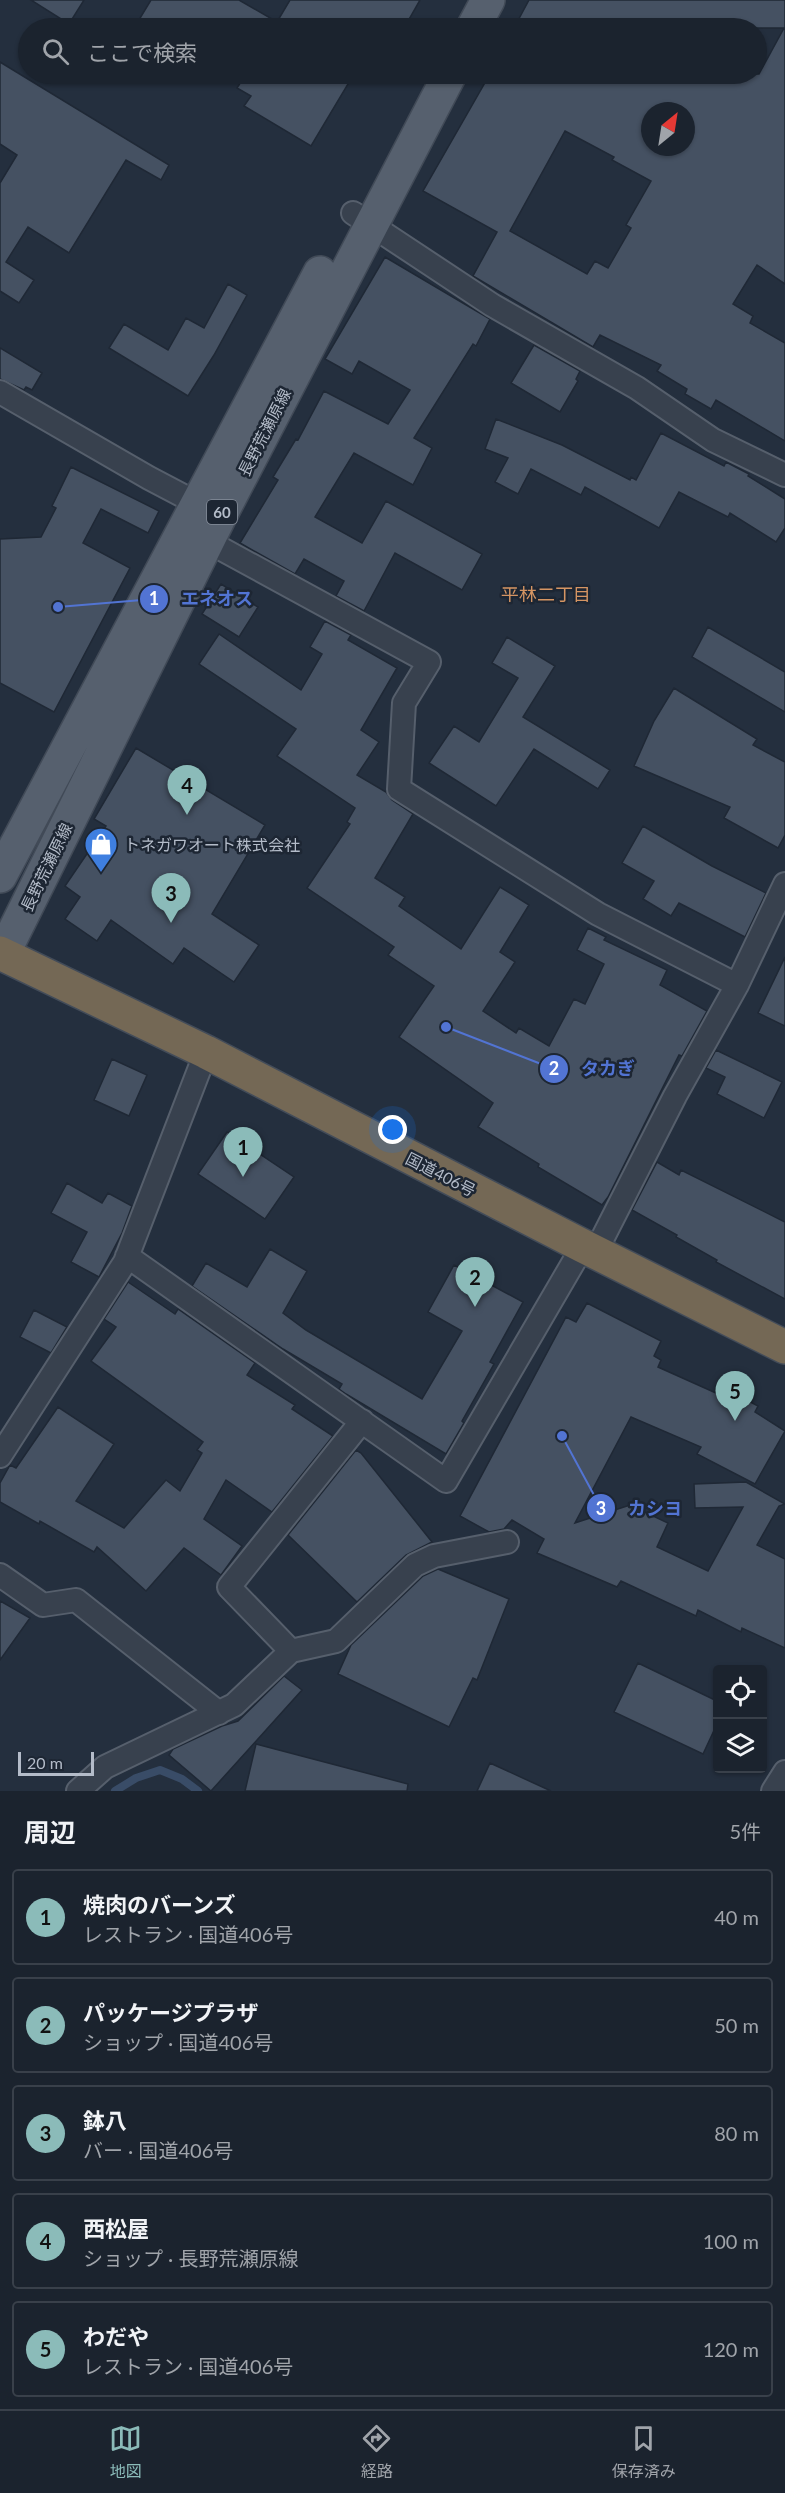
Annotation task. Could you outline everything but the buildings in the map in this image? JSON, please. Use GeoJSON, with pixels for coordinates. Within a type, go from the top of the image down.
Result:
{"type":"FeatureCollection","features":[{"type":"Feature","properties":{"kind":"highway","name":"国道406号"},"geometry":{"type":"LineString","coordinates":[[1,954],[206,1052],[589,1250],[785,1347]]}},
{"type":"Feature","properties":{"kind":"main road"},"geometry":{"type":"LineString","coordinates":[[453,18],[463,0]]}},
{"type":"Feature","properties":{"kind":"main road"},"geometry":{"type":"LineString","coordinates":[[478,18],[488,0]]}},
{"type":"Feature","properties":{"kind":"main road","name":"長野荒瀬原線"},"geometry":{"type":"LineString","coordinates":[[362,219],[421,84]]}},
{"type":"Feature","properties":{"kind":"main road","name":"長野荒瀬原線"},"geometry":{"type":"LineString","coordinates":[[0,876],[203,522],[362,219],[444,84]]}},
{"type":"Feature","properties":{"kind":"main road","name":"長野荒瀬原線"},"geometry":{"type":"LineString","coordinates":[[1,954],[203,522]]}},
{"type":"Feature","properties":{"kind":"street"},"geometry":{"type":"LineString","coordinates":[[362,219],[492,305],[636,388],[713,440],[785,475]]}},
{"type":"Feature","properties":{"kind":"street"},"geometry":{"type":"LineString","coordinates":[[0,392],[203,522],[429,662],[404,703],[399,789],[598,915],[737,985]]}},
{"type":"Feature","properties":{"kind":"street"},"geometry":{"type":"LineString","coordinates":[[127,1256],[446,1480],[589,1250],[737,985],[785,884]]}},
{"type":"Feature","properties":{"kind":"street"},"geometry":{"type":"LineString","coordinates":[[0,1456],[127,1256],[206,1052]]}},
{"type":"Feature","properties":{"kind":"street"},"geometry":{"type":"LineString","coordinates":[[291,1650],[230,1587],[362,1421]]}},
{"type":"Feature","properties":{"kind":"street"},"geometry":{"type":"LineString","coordinates":[[78,1791],[105,1767],[234,1705],[291,1650],[336,1641],[415,1565],[434,1556],[507,1542]]}},
{"type":"Feature","properties":{"kind":"street"},"geometry":{"type":"LineString","coordinates":[[0,1575],[43,1605],[76,1600],[219,1713]]}},
{"type":"Feature","properties":{"kind":"street"},"geometry":{"type":"LineString","coordinates":[[773,1791],[785,1772]]}},
{"type":"Feature","properties":{"kind":"waterway"},"geometry":{"type":"LineString","coordinates":[[115,1791],[136,1778],[160,1770],[182,1779],[198,1791]]}},
{"type":"Feature","properties":{"kind":"place","name":"エネオス"},"geometry":{"type":"Point","coordinates":[58,607]}},
{"type":"Feature","properties":{"kind":"place","name":"西松屋"},"geometry":{"type":"Point","coordinates":[187,815]}},
{"type":"Feature","properties":{"kind":"place","name":"トネガワオート株式会社"},"geometry":{"type":"Point","coordinates":[101,873]}},
{"type":"Feature","properties":{"kind":"place","name":"鉢八"},"geometry":{"type":"Point","coordinates":[171,923]}},
{"type":"Feature","properties":{"kind":"place","name":"タカぎ"},"geometry":{"type":"Point","coordinates":[446,1027]}},
{"type":"Feature","properties":{"kind":"place","name":"焼肉のバーンズ"},"geometry":{"type":"Point","coordinates":[243,1177]}},
{"type":"Feature","properties":{"kind":"place","name":"パッケージプラザ"},"geometry":{"type":"Point","coordinates":[475,1307]}},
{"type":"Feature","properties":{"kind":"place","name":"わだや"},"geometry":{"type":"Point","coordinates":[735,1421]}},
{"type":"Feature","properties":{"kind":"place","name":"カシヨ"},"geometry":{"type":"Point","coordinates":[562,1436]}},
{"type":"Feature","properties":{"kind":"district","name":"平林二丁目"},"geometry":{"type":"Point","coordinates":[546,594]}}]}
